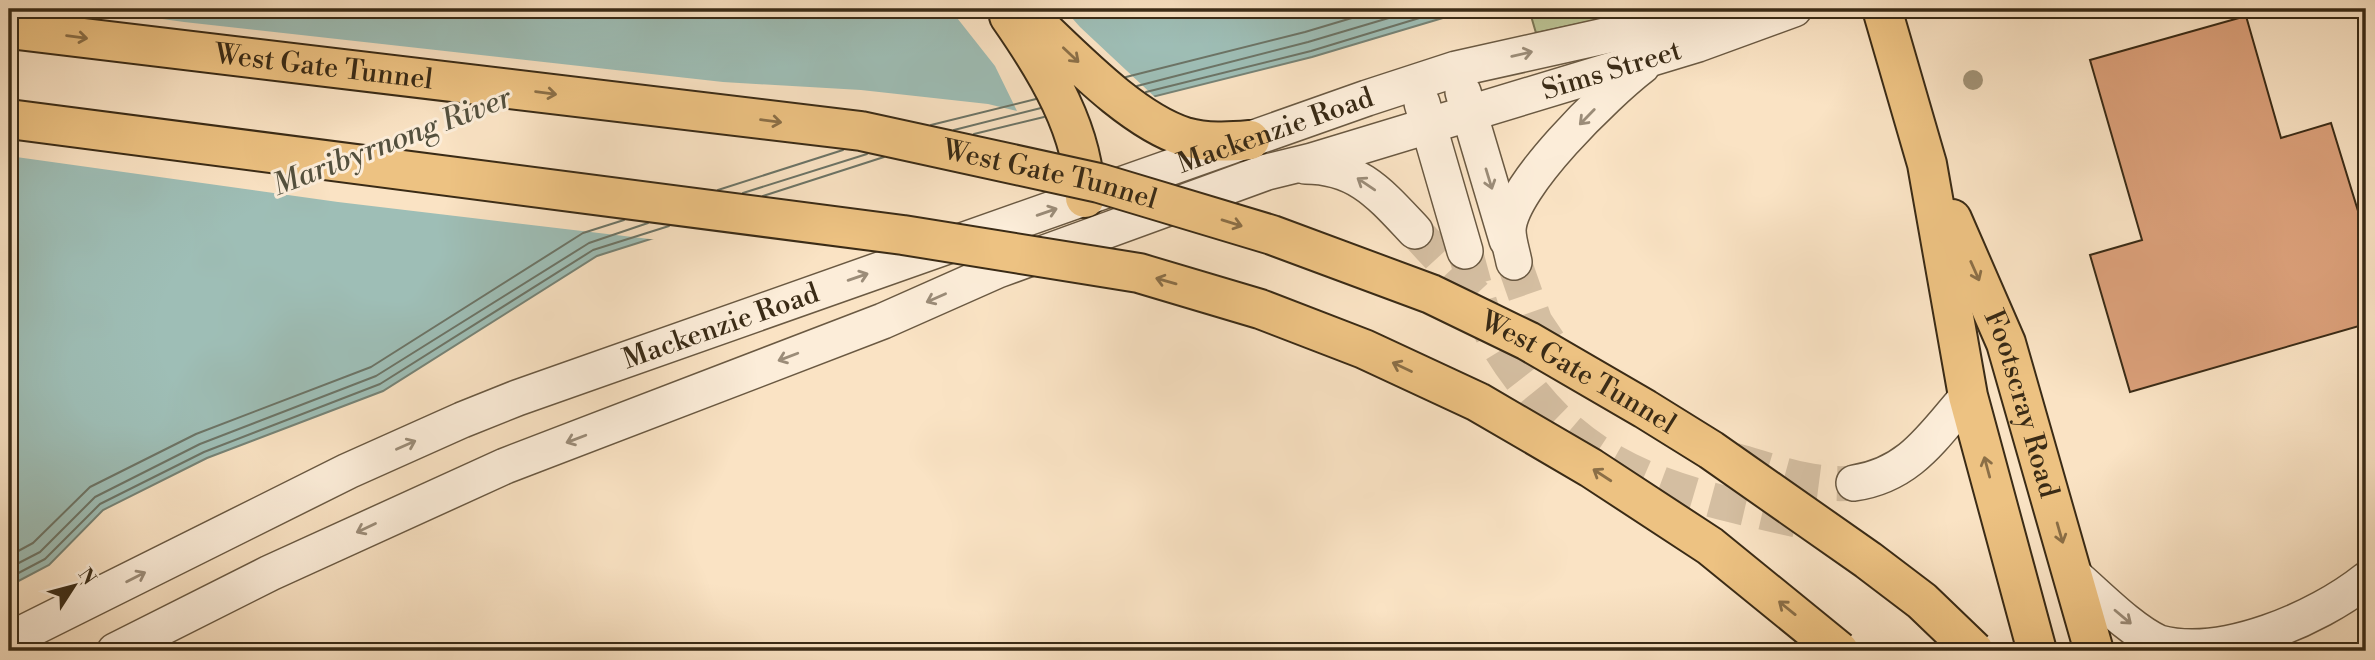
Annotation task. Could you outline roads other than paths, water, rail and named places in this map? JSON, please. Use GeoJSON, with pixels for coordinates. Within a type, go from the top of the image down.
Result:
{"type":"FeatureCollection","features":[{"type":"Feature","properties":{"kind":"main road"},"geometry":{"type":"LineString","coordinates":[[1004,9],[1051,84],[1076,141],[1083,166],[1085,198]]}},
{"type":"Feature","properties":{"kind":"main road"},"geometry":{"type":"LineString","coordinates":[[1021,9],[1115,95],[1147,120],[1186,137],[1203,141],[1250,140]]}},
{"type":"Feature","properties":{"kind":"main road","name":"Footscray Road"},"geometry":{"type":"LineString","coordinates":[[1882,9],[1913,108],[1927,164],[1968,396],[2037,651]]}},
{"type":"Feature","properties":{"kind":"main road","name":"West Gate Tunnel"},"geometry":{"type":"LineString","coordinates":[[9,29],[861,131],[1099,183],[1272,235],[1431,294],[1528,341],[1645,409],[1757,481],[1868,561],[1922,601],[1974,651]]}},
{"type":"Feature","properties":{"kind":"main road"},"geometry":{"type":"LineString","coordinates":[[9,119],[902,235],[1139,273],[1260,309],[1338,339],[1478,402],[1591,468],[1710,546],[1839,651]]}},
{"type":"Feature","properties":{"kind":"main road","name":"Footscray Road"},"geometry":{"type":"LineString","coordinates":[[1927,164],[2006,343],[2094,651]]}},
{"type":"Feature","properties":{"kind":"street","name":"Sims Street"},"geometry":{"type":"LineString","coordinates":[[1456,69],[1726,9]]}},
{"type":"Feature","properties":{"kind":"street","name":"Sims Street"},"geometry":{"type":"LineString","coordinates":[[1469,113],[1698,44],[1794,9]]}},
{"type":"Feature","properties":{"kind":"street"},"geometry":{"type":"LineString","coordinates":[[1456,69],[1514,262],[1508,230],[1510,220],[1531,183],[1581,122],[1630,75],[1656,56]]}},
{"type":"Feature","properties":{"kind":"street","name":"Mackenzie Road"},"geometry":{"type":"LineString","coordinates":[[9,640],[335,477],[462,420],[724,324],[1326,111],[1456,69]]}},
{"type":"Feature","properties":{"kind":"street"},"geometry":{"type":"LineString","coordinates":[[1416,82],[1465,251]]}},
{"type":"Feature","properties":{"kind":"street","name":"Mackenzie Road"},"geometry":{"type":"LineString","coordinates":[[115,651],[270,573],[505,466],[883,321],[998,270],[1267,172],[1469,113]]}},
{"type":"Feature","properties":{"kind":"street"},"geometry":{"type":"LineString","coordinates":[[1291,166],[1325,166],[1349,173],[1374,189],[1415,231]]}},
{"type":"Feature","properties":{"kind":"street"},"geometry":{"type":"LineString","coordinates":[[1069,244],[1082,224],[1085,198]]}},
{"type":"Feature","properties":{"kind":"street"},"geometry":{"type":"LineString","coordinates":[[1854,483],[1883,476],[1904,466],[1968,396]]}},
{"type":"Feature","properties":{"kind":"street"},"geometry":{"type":"LineString","coordinates":[[2071,573],[2147,636],[2177,649],[2209,650],[2272,642],[2332,605],[2366,580]]}},
{"type":"Feature","properties":{"kind":"water","name":"Maribyrnong River"},"geometry":{"type":"Polygon","coordinates":[[[54,9],[1473,9],[1312,57],[900,160],[597,256],[383,391],[207,458],[103,510],[49,565],[9,586],[9,24],[54,9]]]}},
{"type":"Feature","properties":{"kind":"tunnel"},"geometry":{"type":"LineString","coordinates":[[1415,231],[1475,296]]}},
{"type":"Feature","properties":{"kind":"tunnel"},"geometry":{"type":"LineString","coordinates":[[1465,251],[1483,313],[1503,353],[1530,390],[1559,422],[1591,448],[1658,483],[1695,495],[1813,524]]}},
{"type":"Feature","properties":{"kind":"tunnel"},"geometry":{"type":"LineString","coordinates":[[1514,262],[1535,322],[1562,362]]}},
{"type":"Feature","properties":{"kind":"tunnel"},"geometry":{"type":"LineString","coordinates":[[1734,460],[1823,483],[1854,483]]}}]}
